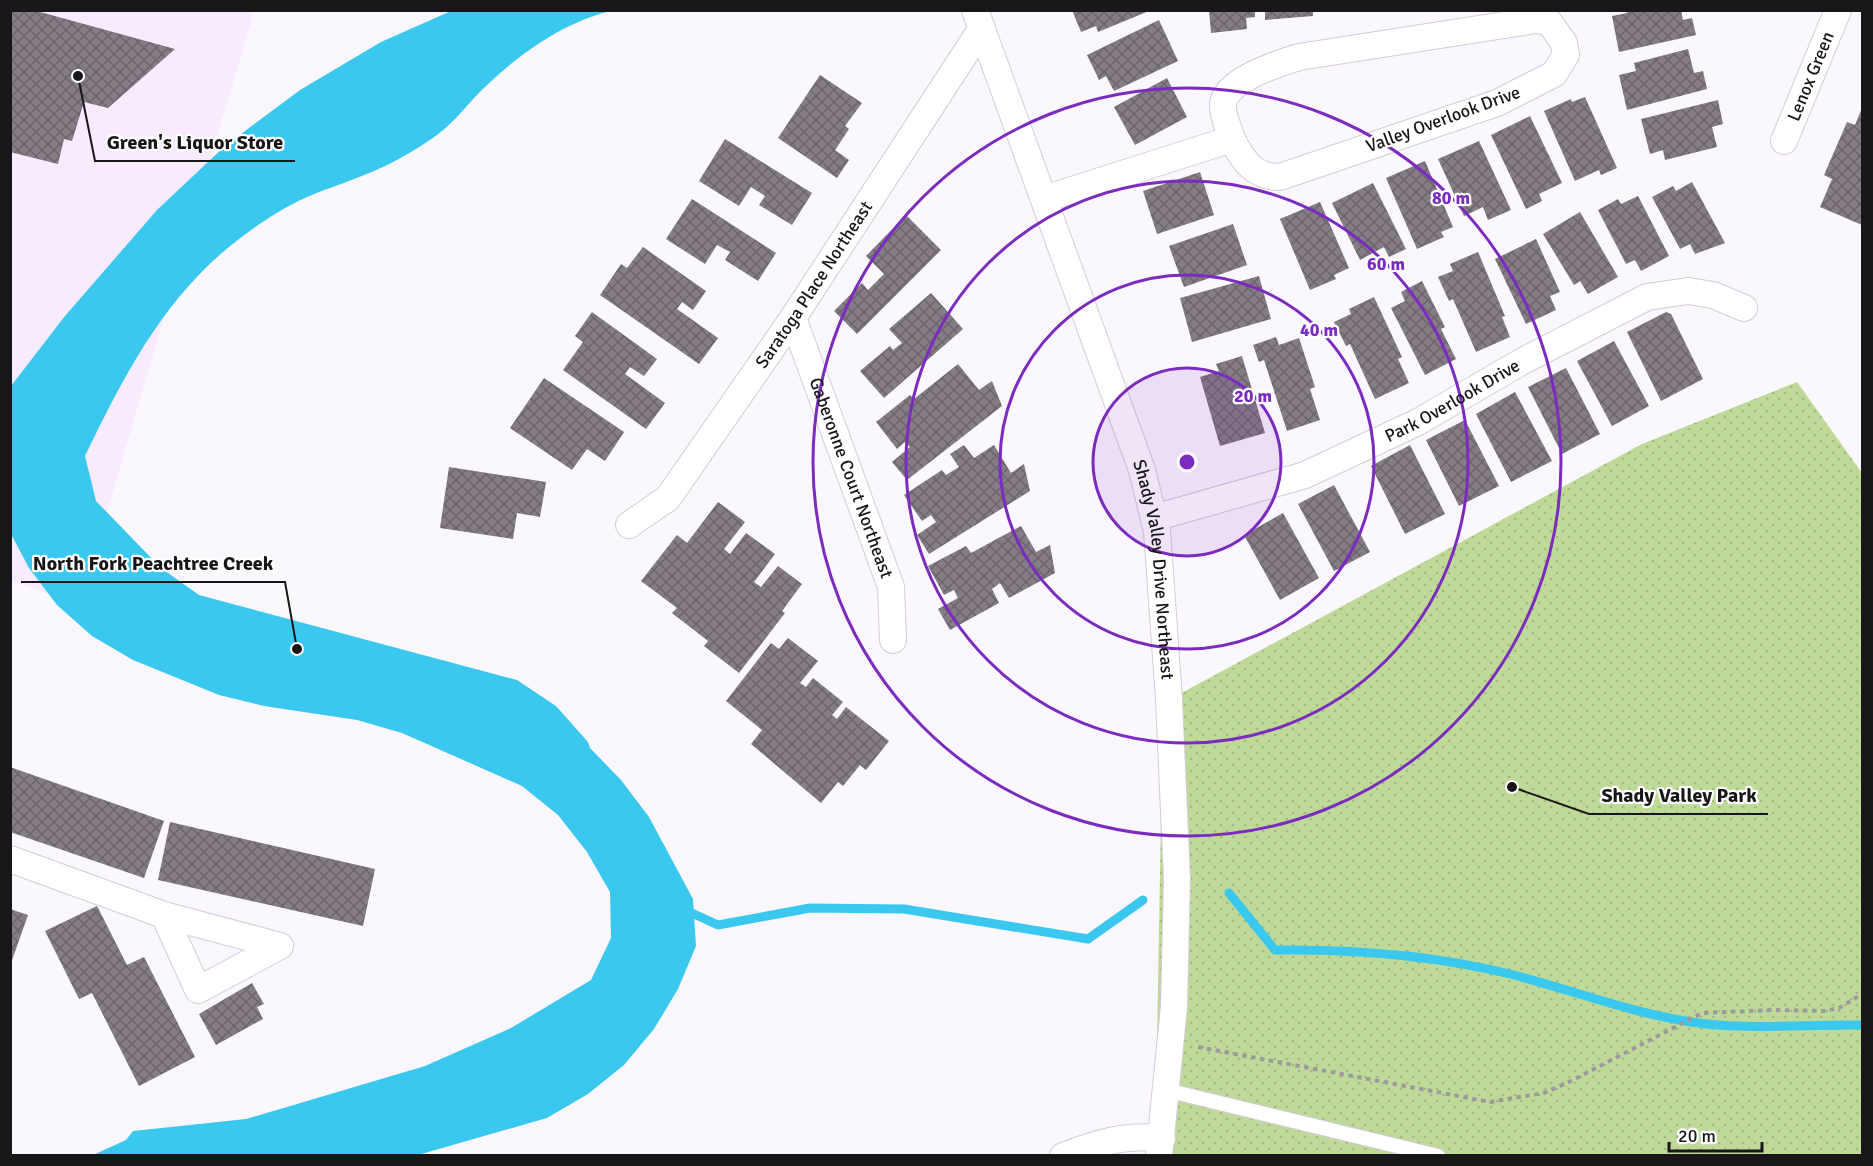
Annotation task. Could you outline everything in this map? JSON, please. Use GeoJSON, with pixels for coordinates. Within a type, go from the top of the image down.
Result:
{"type":"FeatureCollection","features":[{"type":"Feature","properties":{"kind":"street","name":"Lenox Green"},"geometry":{"type":"LineString","coordinates":[[1784,141],[1838,10]]}},
{"type":"Feature","properties":{"kind":"street","name":"Shady Valley Drive Northeast"},"geometry":{"type":"LineString","coordinates":[[979,19],[1142,470],[1157,531],[1169,700],[1177,879],[1174,1007],[1160,1147]]}},
{"type":"Feature","properties":{"kind":"street","name":"Saratoga Place Northeast"},"geometry":{"type":"LineString","coordinates":[[629,525],[668,498],[793,318],[979,19]]}},
{"type":"Feature","properties":{"kind":"street","name":"Valley Overlook Drive"},"geometry":{"type":"LineString","coordinates":[[1536,20],[1549,22],[1564,44],[1566,55],[1554,74],[1497,103],[1280,177],[1266,177],[1255,172],[1232,139],[1222,105],[1226,96],[1242,81],[1267,68],[1299,57],[1536,20]]}},
{"type":"Feature","properties":{"kind":"street"},"geometry":{"type":"LineString","coordinates":[[1044,199],[1232,139]]}},
{"type":"Feature","properties":{"kind":"street","name":"Park Overlook Drive"},"geometry":{"type":"LineString","coordinates":[[1154,518],[1305,475],[1418,422],[1521,362],[1647,297],[1688,291],[1713,295],[1744,308]]}},
{"type":"Feature","properties":{"kind":"street","name":"Gaberonne Court Northeast"},"geometry":{"type":"LineString","coordinates":[[793,318],[891,587],[893,640]]}},
{"type":"Feature","properties":{"kind":"street"},"geometry":{"type":"LineString","coordinates":[[10,859],[164,915]]}},
{"type":"Feature","properties":{"kind":"street"},"geometry":{"type":"LineString","coordinates":[[1063,1155],[1105,1140],[1133,1136],[1160,1147]]}},
{"type":"Feature","properties":{"kind":"lane"},"geometry":{"type":"LineString","coordinates":[[1166,1089],[1438,1155]]}},
{"type":"Feature","properties":{"kind":"path"},"geometry":{"type":"LineString","coordinates":[[1171,1044],[1285,1062],[1490,1102],[1544,1093],[1702,1013],[1773,1010],[1824,1011],[1839,1008],[1863,994]]}},
{"type":"Feature","properties":{"kind":"shaded area"},"geometry":{"type":"Polygon","coordinates":[[[11,11],[254,11],[80,604],[11,581],[11,11]]]}},
{"type":"Feature","properties":{"kind":"green space"},"geometry":{"type":"Polygon","coordinates":[[[1797,382],[1862,473],[1862,1155],[1155,1156],[1163,703],[1642,444],[1797,382]]]}},
{"type":"Feature","properties":{"kind":"water"},"geometry":{"type":"Polygon","coordinates":[[[451,11],[611,11],[559,31],[527,51],[485,87],[444,130],[414,150],[374,171],[308,196],[287,207],[250,231],[218,256],[190,284],[143,347],[85,456],[96,501],[161,568],[199,595],[517,680],[556,706],[588,742],[590,748],[621,780],[649,817],[693,899],[696,946],[678,989],[654,1029],[624,1065],[588,1094],[547,1118],[418,1155],[93,1155],[126,1140],[133,1131],[246,1119],[425,1066],[511,1028],[591,980],[611,938],[610,892],[587,852],[558,815],[522,786],[402,733],[357,720],[264,706],[219,695],[133,660],[92,636],[57,605],[29,568],[11,534],[11,386],[65,316],[157,210],[225,146],[300,90],[381,42],[451,11]]]}},
{"type":"Feature","properties":{"kind":"building"},"geometry":{"type":"Polygon","coordinates":[[[10,10],[33,10],[175,49],[108,108],[84,102],[72,141],[64,139],[58,164],[10,152],[10,10]]]}},
{"type":"Feature","properties":{"kind":"building"},"geometry":{"type":"Polygon","coordinates":[[[1072,10],[1149,11],[1098,32],[1096,26],[1081,32],[1072,10]]]}},
{"type":"Feature","properties":{"kind":"building"},"geometry":{"type":"Polygon","coordinates":[[[1209,10],[1255,10],[1255,17],[1246,18],[1247,29],[1211,33],[1209,10]]]}},
{"type":"Feature","properties":{"kind":"building"},"geometry":{"type":"Polygon","coordinates":[[[1265,10],[1313,10],[1313,16],[1265,20],[1265,10]]]}},
{"type":"Feature","properties":{"kind":"building"},"geometry":{"type":"Polygon","coordinates":[[[1626,10],[1681,10],[1683,20],[1692,18],[1696,35],[1619,52],[1612,16],[1627,13],[1626,10]]]}},
{"type":"Feature","properties":{"kind":"building"},"geometry":{"type":"Polygon","coordinates":[[[1159,20],[1178,61],[1114,91],[1106,76],[1099,80],[1087,55],[1159,20]]]}},
{"type":"Feature","properties":{"kind":"building"},"geometry":{"type":"Polygon","coordinates":[[[1688,49],[1694,73],[1703,71],[1707,89],[1627,110],[1619,75],[1636,71],[1634,63],[1688,49]]]}},
{"type":"Feature","properties":{"kind":"building"},"geometry":{"type":"Polygon","coordinates":[[[820,75],[862,103],[845,126],[849,129],[835,150],[849,160],[837,178],[778,138],[820,75]]]}},
{"type":"Feature","properties":{"kind":"building"},"geometry":{"type":"Polygon","coordinates":[[[1167,78],[1187,117],[1135,145],[1114,107],[1167,78]]]}},
{"type":"Feature","properties":{"kind":"building"},"geometry":{"type":"Polygon","coordinates":[[[1585,97],[1617,168],[1601,175],[1599,170],[1575,181],[1544,111],[1571,99],[1572,102],[1585,97]]]}},
{"type":"Feature","properties":{"kind":"building"},"geometry":{"type":"Polygon","coordinates":[[[1718,100],[1723,124],[1712,127],[1717,147],[1665,160],[1663,150],[1650,154],[1641,119],[1718,100]]]}},
{"type":"Feature","properties":{"kind":"building"},"geometry":{"type":"Polygon","coordinates":[[[1862,108],[1862,225],[1820,207],[1832,179],[1824,175],[1847,122],[1855,125],[1862,108]]]}},
{"type":"Feature","properties":{"kind":"building"},"geometry":{"type":"Polygon","coordinates":[[[1530,116],[1562,183],[1539,194],[1542,201],[1526,209],[1491,135],[1530,116]]]}},
{"type":"Feature","properties":{"kind":"building"},"geometry":{"type":"Polygon","coordinates":[[[725,139],[812,193],[792,225],[759,205],[765,196],[751,187],[739,206],[699,181],[725,139]]]}},
{"type":"Feature","properties":{"kind":"building"},"geometry":{"type":"Polygon","coordinates":[[[1479,141],[1511,210],[1488,220],[1483,207],[1464,216],[1438,159],[1479,141]]]}},
{"type":"Feature","properties":{"kind":"building"},"geometry":{"type":"Polygon","coordinates":[[[1425,161],[1453,227],[1441,232],[1444,237],[1417,249],[1386,178],[1425,161]]]}},
{"type":"Feature","properties":{"kind":"building"},"geometry":{"type":"Polygon","coordinates":[[[1200,172],[1214,215],[1157,234],[1143,191],[1200,172]]]}},
{"type":"Feature","properties":{"kind":"building"},"geometry":{"type":"Polygon","coordinates":[[[1692,182],[1725,243],[1695,254],[1690,244],[1680,249],[1652,197],[1673,186],[1676,191],[1692,182]]]}},
{"type":"Feature","properties":{"kind":"building"},"geometry":{"type":"Polygon","coordinates":[[[1373,183],[1406,249],[1389,257],[1384,247],[1360,260],[1332,203],[1373,183]]]}},
{"type":"Feature","properties":{"kind":"building"},"geometry":{"type":"Polygon","coordinates":[[[1638,196],[1669,256],[1641,271],[1635,260],[1626,264],[1598,210],[1618,199],[1621,204],[1638,196]]]}},
{"type":"Feature","properties":{"kind":"building"},"geometry":{"type":"Polygon","coordinates":[[[692,199],[776,253],[758,281],[725,260],[730,252],[717,245],[705,264],[666,239],[692,199]]]}},
{"type":"Feature","properties":{"kind":"building"},"geometry":{"type":"Polygon","coordinates":[[[1320,202],[1349,268],[1334,275],[1336,279],[1310,290],[1280,219],[1320,202]]]}},
{"type":"Feature","properties":{"kind":"building"},"geometry":{"type":"Polygon","coordinates":[[[1580,212],[1618,277],[1588,294],[1580,281],[1574,285],[1543,234],[1580,212]]]}},
{"type":"Feature","properties":{"kind":"building"},"geometry":{"type":"Polygon","coordinates":[[[906,215],[941,250],[857,334],[834,311],[862,283],[868,290],[884,274],[866,256],[906,215]]]}},
{"type":"Feature","properties":{"kind":"building"},"geometry":{"type":"Polygon","coordinates":[[[1233,224],[1247,265],[1184,287],[1169,246],[1233,224]]]}},
{"type":"Feature","properties":{"kind":"building"},"geometry":{"type":"Polygon","coordinates":[[[1536,239],[1560,292],[1550,296],[1556,310],[1526,324],[1495,259],[1536,239]]]}},
{"type":"Feature","properties":{"kind":"building"},"geometry":{"type":"Polygon","coordinates":[[[643,247],[706,291],[693,310],[682,302],[677,309],[718,338],[699,364],[600,295],[621,264],[627,268],[643,247]]]}},
{"type":"Feature","properties":{"kind":"building"},"geometry":{"type":"Polygon","coordinates":[[[1478,252],[1505,316],[1502,317],[1510,337],[1476,352],[1453,299],[1449,301],[1438,277],[1453,271],[1450,264],[1478,252]]]}},
{"type":"Feature","properties":{"kind":"building"},"geometry":{"type":"Polygon","coordinates":[[[1259,276],[1271,319],[1192,342],[1180,298],[1259,276]]]}},
{"type":"Feature","properties":{"kind":"building"},"geometry":{"type":"Polygon","coordinates":[[[1422,281],[1445,327],[1441,329],[1456,359],[1425,375],[1391,308],[1405,301],[1401,292],[1422,281]]]}},
{"type":"Feature","properties":{"kind":"building"},"geometry":{"type":"Polygon","coordinates":[[[931,293],[963,329],[884,398],[860,371],[890,346],[893,350],[902,343],[889,329],[931,293]]]}},
{"type":"Feature","properties":{"kind":"building"},"geometry":{"type":"Polygon","coordinates":[[[1374,297],[1402,357],[1398,359],[1409,383],[1375,399],[1350,344],[1346,346],[1334,322],[1351,314],[1349,309],[1374,297]]]}},
{"type":"Feature","properties":{"kind":"building"},"geometry":{"type":"Polygon","coordinates":[[[592,312],[657,359],[644,376],[630,367],[625,374],[665,403],[646,429],[563,370],[583,342],[575,336],[592,312]]]}},
{"type":"Feature","properties":{"kind":"building"},"geometry":{"type":"Polygon","coordinates":[[[1666,312],[1671,314],[1703,379],[1661,401],[1627,332],[1666,312]]]}},
{"type":"Feature","properties":{"kind":"building"},"geometry":{"type":"Polygon","coordinates":[[[1276,337],[1279,345],[1299,338],[1315,387],[1310,389],[1320,420],[1287,431],[1264,360],[1259,362],[1253,345],[1276,337]]]}},
{"type":"Feature","properties":{"kind":"building"},"geometry":{"type":"Polygon","coordinates":[[[1614,341],[1649,406],[1612,426],[1577,361],[1614,341]]]}},
{"type":"Feature","properties":{"kind":"building"},"geometry":{"type":"Polygon","coordinates":[[[1242,356],[1265,433],[1220,446],[1200,377],[1219,371],[1216,364],[1242,356]]]}},
{"type":"Feature","properties":{"kind":"building"},"geometry":{"type":"Polygon","coordinates":[[[958,364],[979,390],[992,381],[1002,406],[907,480],[892,462],[910,447],[905,442],[897,449],[876,422],[910,395],[914,399],[958,364]]]}},
{"type":"Feature","properties":{"kind":"building"},"geometry":{"type":"Polygon","coordinates":[[[1566,368],[1600,434],[1562,454],[1528,387],[1566,368]]]}},
{"type":"Feature","properties":{"kind":"building"},"geometry":{"type":"Polygon","coordinates":[[[544,378],[624,432],[605,461],[587,449],[572,470],[510,428],[544,378]]]}},
{"type":"Feature","properties":{"kind":"building"},"geometry":{"type":"Polygon","coordinates":[[[1515,392],[1552,461],[1511,482],[1476,414],[1515,392]]]}},
{"type":"Feature","properties":{"kind":"building"},"geometry":{"type":"Polygon","coordinates":[[[1465,420],[1499,486],[1459,506],[1426,440],[1465,420]]]}},
{"type":"Feature","properties":{"kind":"building"},"geometry":{"type":"Polygon","coordinates":[[[964,445],[974,458],[994,445],[1011,473],[1024,464],[1030,491],[929,554],[917,535],[936,522],[931,515],[922,521],[904,495],[942,470],[946,475],[959,467],[950,454],[964,445]]]}},
{"type":"Feature","properties":{"kind":"building"},"geometry":{"type":"Polygon","coordinates":[[[1410,445],[1445,514],[1405,534],[1371,466],[1410,445]]]}},
{"type":"Feature","properties":{"kind":"building"},"geometry":{"type":"Polygon","coordinates":[[[449,467],[546,482],[540,517],[517,513],[513,539],[440,528],[449,467]]]}},
{"type":"Feature","properties":{"kind":"building"},"geometry":{"type":"Polygon","coordinates":[[[1334,485],[1370,552],[1334,571],[1298,504],[1334,485]]]}},
{"type":"Feature","properties":{"kind":"building"},"geometry":{"type":"Polygon","coordinates":[[[718,502],[745,522],[724,549],[730,554],[746,533],[775,554],[754,582],[761,587],[778,566],[802,584],[782,611],[785,613],[739,673],[704,646],[708,641],[672,613],[677,608],[641,581],[677,535],[687,543],[718,502]]]}},
{"type":"Feature","properties":{"kind":"building"},"geometry":{"type":"Polygon","coordinates":[[[1283,513],[1319,578],[1280,600],[1244,535],[1283,513]]]}},
{"type":"Feature","properties":{"kind":"building"},"geometry":{"type":"Polygon","coordinates":[[[1021,526],[1036,552],[1050,545],[1055,573],[1009,598],[1000,583],[992,589],[999,603],[950,630],[938,609],[958,598],[954,590],[944,595],[928,566],[966,546],[971,553],[1021,526]]]}},
{"type":"Feature","properties":{"kind":"building"},"geometry":{"type":"Polygon","coordinates":[[[788,638],[818,661],[800,683],[806,687],[813,678],[843,702],[832,715],[837,719],[846,707],[889,741],[866,770],[860,765],[843,786],[838,782],[821,803],[751,744],[762,730],[726,701],[771,643],[779,649],[788,638]]]}},
{"type":"Feature","properties":{"kind":"building"},"geometry":{"type":"Polygon","coordinates":[[[10,767],[164,821],[144,878],[10,832],[10,767]]]}},
{"type":"Feature","properties":{"kind":"building"},"geometry":{"type":"Polygon","coordinates":[[[170,822],[375,869],[363,926],[158,880],[170,822]]]}},
{"type":"Feature","properties":{"kind":"building"},"geometry":{"type":"Polygon","coordinates":[[[97,906],[127,965],[144,957],[195,1057],[139,1086],[92,993],[79,999],[45,931],[97,906]]]}},
{"type":"Feature","properties":{"kind":"building"},"geometry":{"type":"Polygon","coordinates":[[[10,909],[28,915],[11,963],[10,963],[10,909]]]}},
{"type":"Feature","properties":{"kind":"building"},"geometry":{"type":"Polygon","coordinates":[[[252,983],[264,1004],[257,1007],[263,1019],[216,1045],[199,1014],[252,983]]]}},
{"type":"Feature","properties":{"kind":"waterway"},"geometry":{"type":"LineString","coordinates":[[1229,893],[1275,950],[1364,952],[1452,962],[1510,974],[1641,1012],[1707,1024],[1729,1026],[1862,1025]]}},
{"type":"Feature","properties":{"kind":"waterway"},"geometry":{"type":"LineString","coordinates":[[683,909],[718,925],[810,908],[904,909],[1088,939],[1143,900]]}},
{"type":"Feature","properties":{"kind":"place","name":"Green's Liquor Store"},"geometry":{"type":"Point","coordinates":[78,76]}},
{"type":"Feature","properties":{"kind":"place","name":"North Fork Peachtree Creek"},"geometry":{"type":"Point","coordinates":[297,649]}},
{"type":"Feature","properties":{"kind":"place","name":"Shady Valley Park"},"geometry":{"type":"Point","coordinates":[1512,787]}}]}
